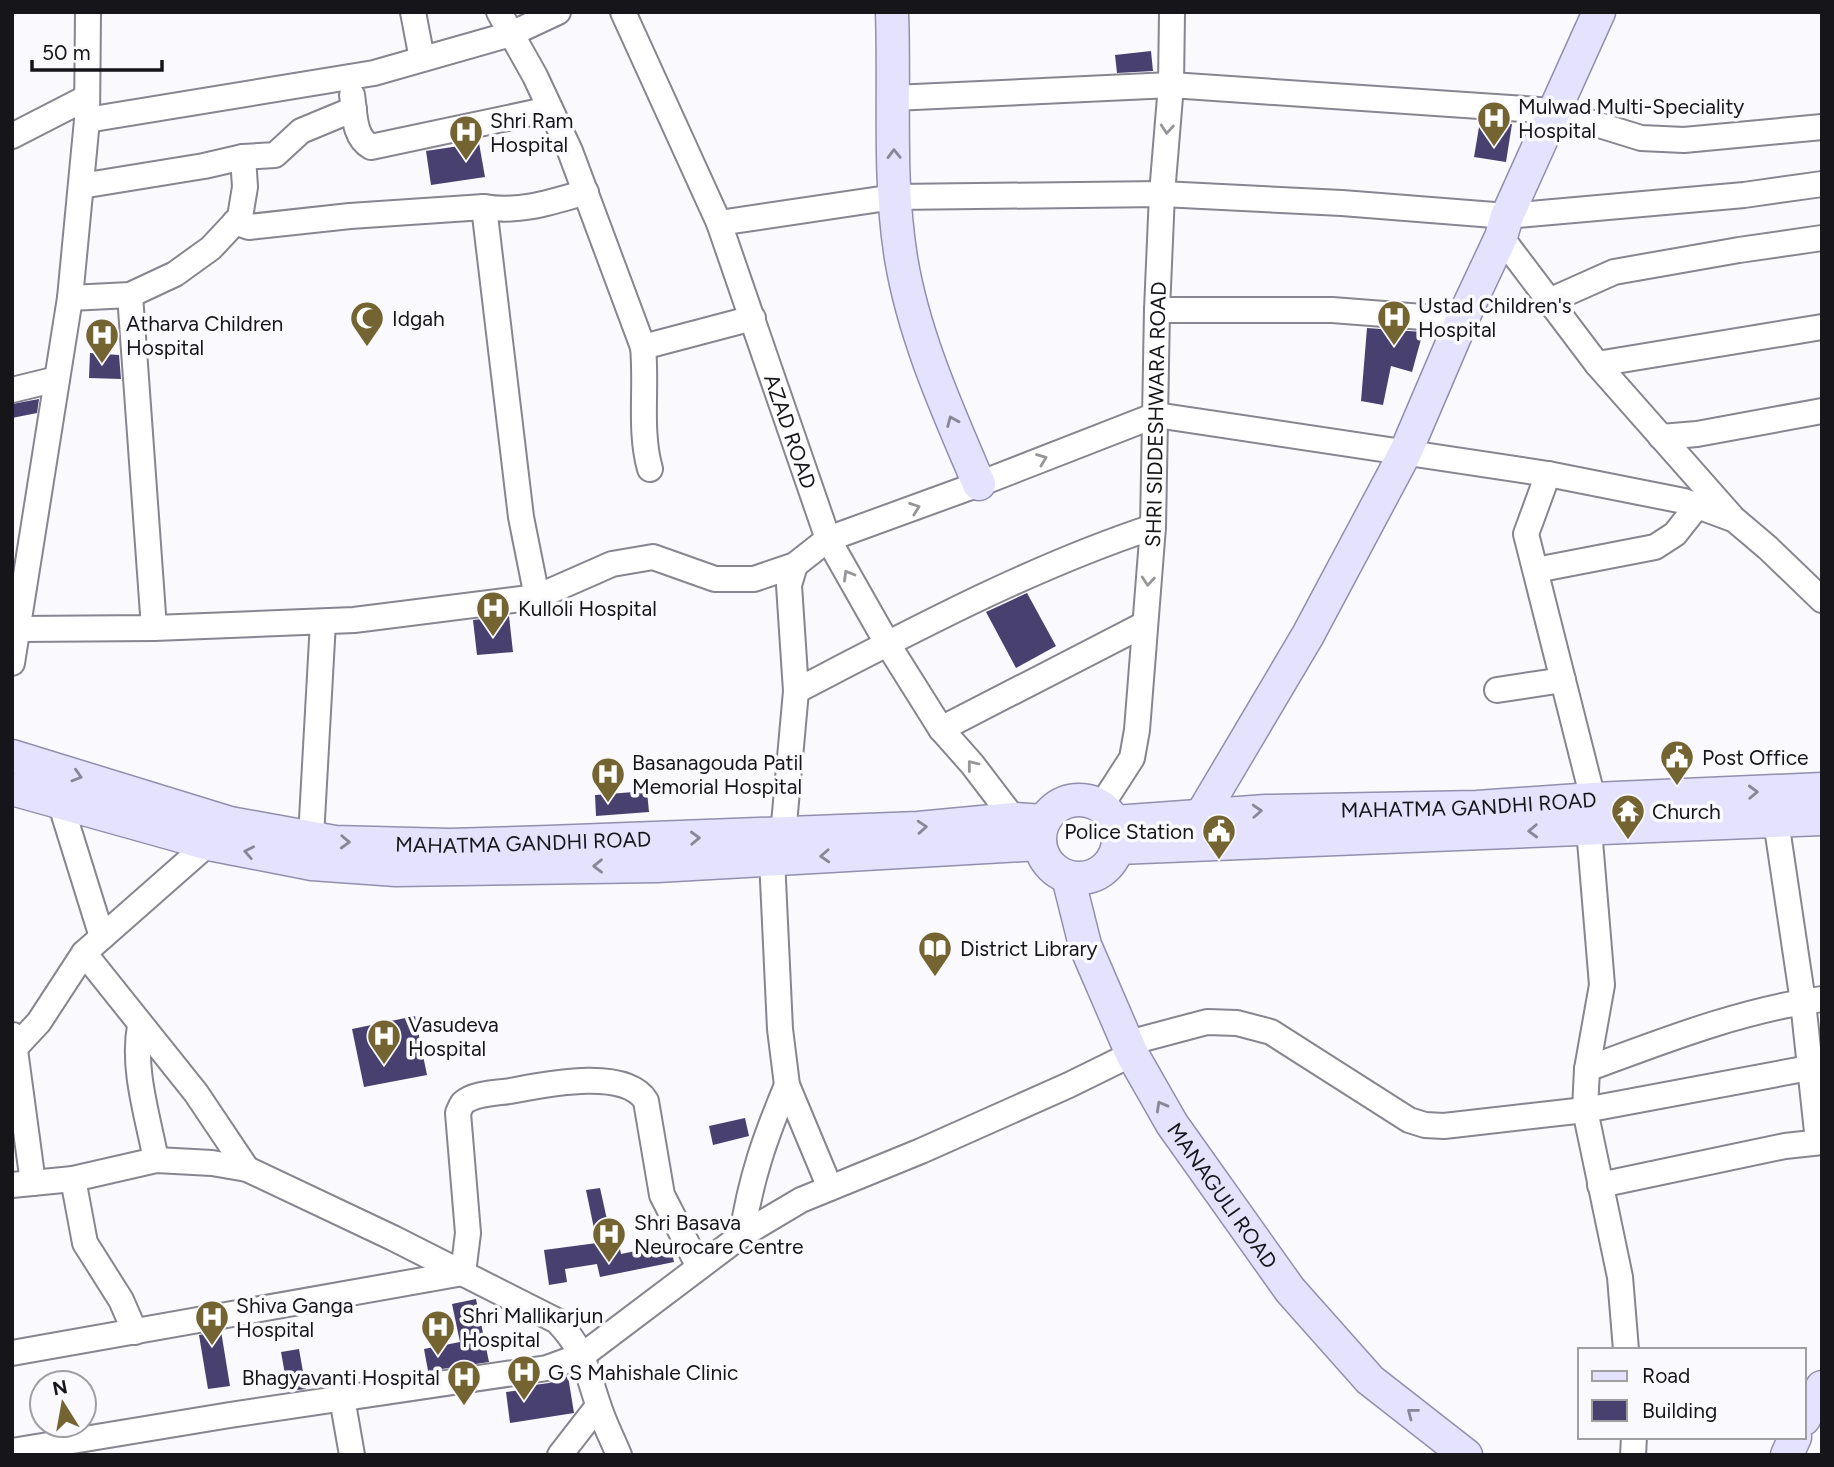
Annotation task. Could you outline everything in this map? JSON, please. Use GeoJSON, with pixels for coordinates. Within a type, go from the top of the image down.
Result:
{"type":"FeatureCollection","features":[{"type":"Feature","properties":{"kind":"main road"},"geometry":{"type":"LineString","coordinates":[[892,12],[894,197],[901,259],[928,361],[979,484]]}},
{"type":"Feature","properties":{"kind":"main road"},"geometry":{"type":"LineString","coordinates":[[1202,814],[1308,635],[1406,451],[1599,12]]}},
{"type":"Feature","properties":{"kind":"main road","name":"MAHATMA GANDHI ROAD"},"geometry":{"type":"LineString","coordinates":[[12,756],[219,834],[312,864],[397,870],[656,866],[918,828],[1033,828]]}},
{"type":"Feature","properties":{"kind":"main road","name":"MAHATMA GANDHI ROAD"},"geometry":{"type":"LineString","coordinates":[[12,789],[60,802],[219,834],[311,837],[335,842],[450,845],[777,847]]}},
{"type":"Feature","properties":{"kind":"main road","name":"MAHATMA GANDHI ROAD"},"geometry":{"type":"LineString","coordinates":[[1111,826],[1591,814],[1822,789]]}},
{"type":"Feature","properties":{"kind":"main road"},"geometry":{"type":"LineString","coordinates":[[1069,801],[1091,801],[1111,826],[1111,863],[1099,873],[1084,878],[1068,877],[1054,870],[1045,859],[1033,828],[1050,812],[1069,801]]}},
{"type":"Feature","properties":{"kind":"main road","name":"MAHATMA GANDHI ROAD"},"geometry":{"type":"LineString","coordinates":[[1111,826],[1202,814],[1477,807],[1776,821],[1822,820]]}},
{"type":"Feature","properties":{"kind":"main road","name":"MANAGULI ROAD"},"geometry":{"type":"LineString","coordinates":[[1068,877],[1085,946],[1130,1049],[1172,1124],[1290,1290],[1370,1380],[1466,1455]]}},
{"type":"Feature","properties":{"kind":"main road"},"geometry":{"type":"LineString","coordinates":[[1806,1415],[1822,1387]]}},
{"type":"Feature","properties":{"kind":"main road"},"geometry":{"type":"LineString","coordinates":[[1787,1455],[1794,1439]]}},
{"type":"Feature","properties":{"kind":"street"},"geometry":{"type":"LineString","coordinates":[[12,663],[70,298],[86,109],[89,12]]}},
{"type":"Feature","properties":{"kind":"street"},"geometry":{"type":"LineString","coordinates":[[413,12],[422,59]]}},
{"type":"Feature","properties":{"kind":"street"},"geometry":{"type":"LineString","coordinates":[[499,12],[550,109],[586,192],[643,347],[646,375],[644,412],[650,469]]}},
{"type":"Feature","properties":{"kind":"street"},"geometry":{"type":"LineString","coordinates":[[12,136],[86,109],[374,73],[511,34],[558,12]]}},
{"type":"Feature","properties":{"kind":"street","name":"AZAD ROAD"},"geometry":{"type":"LineString","coordinates":[[623,12],[719,223],[828,539],[887,643],[941,729],[1033,828]]}},
{"type":"Feature","properties":{"kind":"street","name":"SHRI SIDDESHWARA ROAD"},"geometry":{"type":"LineString","coordinates":[[1111,826],[1132,758],[1137,730],[1143,625],[1153,527],[1157,310],[1162,194],[1171,85],[1172,12]]}},
{"type":"Feature","properties":{"kind":"street"},"geometry":{"type":"LineString","coordinates":[[349,77],[358,135],[362,142],[371,147],[550,109]]}},
{"type":"Feature","properties":{"kind":"street"},"geometry":{"type":"LineString","coordinates":[[893,98],[1171,85],[1554,111],[1641,138],[1684,140],[1822,127]]}},
{"type":"Feature","properties":{"kind":"street"},"geometry":{"type":"LineString","coordinates":[[80,186],[243,157],[275,156],[301,131],[354,109]]}},
{"type":"Feature","properties":{"kind":"street"},"geometry":{"type":"LineString","coordinates":[[70,298],[130,295],[175,274],[211,248],[240,217],[245,187],[243,157]]}},
{"type":"Feature","properties":{"kind":"street"},"geometry":{"type":"LineString","coordinates":[[719,223],[894,197],[1162,194],[1342,204],[1504,227],[1822,184]]}},
{"type":"Feature","properties":{"kind":"street"},"geometry":{"type":"LineString","coordinates":[[235,222],[249,227],[484,206],[505,210],[549,203],[586,192]]}},
{"type":"Feature","properties":{"kind":"street"},"geometry":{"type":"LineString","coordinates":[[484,206],[521,517],[537,597]]}},
{"type":"Feature","properties":{"kind":"street"},"geometry":{"type":"LineString","coordinates":[[1504,227],[1549,301],[1597,364],[1735,520],[1820,595]]}},
{"type":"Feature","properties":{"kind":"street"},"geometry":{"type":"LineString","coordinates":[[1549,301],[1614,272],[1822,238]]}},
{"type":"Feature","properties":{"kind":"street"},"geometry":{"type":"LineString","coordinates":[[130,295],[154,628]]}},
{"type":"Feature","properties":{"kind":"street"},"geometry":{"type":"LineString","coordinates":[[1157,310],[1332,310],[1462,320]]}},
{"type":"Feature","properties":{"kind":"street"},"geometry":{"type":"LineString","coordinates":[[643,347],[753,318]]}},
{"type":"Feature","properties":{"kind":"street"},"geometry":{"type":"LineString","coordinates":[[1597,364],[1822,327]]}},
{"type":"Feature","properties":{"kind":"street"},"geometry":{"type":"LineString","coordinates":[[12,390],[57,379]]}},
{"type":"Feature","properties":{"kind":"street"},"geometry":{"type":"LineString","coordinates":[[1661,437],[1698,434],[1822,411]]}},
{"type":"Feature","properties":{"kind":"street"},"geometry":{"type":"LineString","coordinates":[[18,629],[154,628],[354,620],[537,597],[612,564],[653,557],[715,579],[754,579],[795,565],[828,539],[1156,415],[1548,474],[1684,501],[1735,520]]}},
{"type":"Feature","properties":{"kind":"street"},"geometry":{"type":"LineString","coordinates":[[1548,474],[1527,534],[1563,680],[1591,814],[1602,985],[1587,1069],[1585,1110],[1620,1277],[1626,1348]]}},
{"type":"Feature","properties":{"kind":"street"},"geometry":{"type":"LineString","coordinates":[[1536,570],[1654,548],[1675,534],[1697,506]]}},
{"type":"Feature","properties":{"kind":"street"},"geometry":{"type":"LineString","coordinates":[[796,691],[887,643],[1032,575],[1105,543],[1153,527]]}},
{"type":"Feature","properties":{"kind":"street"},"geometry":{"type":"LineString","coordinates":[[795,565],[789,585],[796,691],[777,847],[780,1028],[787,1085],[830,1188]]}},
{"type":"Feature","properties":{"kind":"street"},"geometry":{"type":"LineString","coordinates":[[311,837],[323,622]]}},
{"type":"Feature","properties":{"kind":"street"},"geometry":{"type":"LineString","coordinates":[[941,729],[1143,625]]}},
{"type":"Feature","properties":{"kind":"street"},"geometry":{"type":"LineString","coordinates":[[1497,690],[1563,680]]}},
{"type":"Feature","properties":{"kind":"street"},"geometry":{"type":"LineString","coordinates":[[60,802],[102,937]]}},
{"type":"Feature","properties":{"kind":"street"},"geometry":{"type":"LineString","coordinates":[[1600,1185],[1785,1146],[1820,1142],[1809,1068],[1812,1000],[1776,821]]}},
{"type":"Feature","properties":{"kind":"street"},"geometry":{"type":"LineString","coordinates":[[219,834],[84,953],[39,1022],[14,1043],[23,1184],[73,1178],[156,1160],[212,1163],[247,1169],[557,1321],[583,1355],[598,1406],[619,1455]]}},
{"type":"Feature","properties":{"kind":"street"},"geometry":{"type":"LineString","coordinates":[[84,953],[196,1093],[247,1169]]}},
{"type":"Feature","properties":{"kind":"street"},"geometry":{"type":"LineString","coordinates":[[1587,1069],[1755,1012],[1812,1000]]}},
{"type":"Feature","properties":{"kind":"street"},"geometry":{"type":"LineString","coordinates":[[12,1451],[547,1368],[583,1355],[742,1235],[801,1200],[1045,1096],[1130,1049],[1207,1022],[1237,1023],[1271,1032],[1409,1120],[1425,1125],[1444,1126],[1585,1110],[1809,1068]]}},
{"type":"Feature","properties":{"kind":"street"},"geometry":{"type":"LineString","coordinates":[[140,1026],[138,1061],[156,1160]]}},
{"type":"Feature","properties":{"kind":"street"},"geometry":{"type":"LineString","coordinates":[[463,1273],[468,1233],[458,1123],[458,1113],[463,1104],[477,1097],[550,1084],[595,1080],[627,1086],[641,1093],[646,1101],[662,1195],[699,1267]]}},
{"type":"Feature","properties":{"kind":"street"},"geometry":{"type":"LineString","coordinates":[[742,1235],[750,1189],[764,1140],[787,1085]]}},
{"type":"Feature","properties":{"kind":"street"},"geometry":{"type":"LineString","coordinates":[[73,1178],[85,1243],[121,1300],[135,1332]]}},
{"type":"Feature","properties":{"kind":"street"},"geometry":{"type":"LineString","coordinates":[[12,1353],[463,1273]]}},
{"type":"Feature","properties":{"kind":"street"},"geometry":{"type":"LineString","coordinates":[[342,1398],[352,1455]]}},
{"type":"Feature","properties":{"kind":"street"},"geometry":{"type":"LineString","coordinates":[[560,1455],[598,1406]]}},
{"type":"Feature","properties":{"kind":"building"},"geometry":{"type":"Polygon","coordinates":[[[1151,51],[1153,71],[1117,73],[1115,55],[1151,51]]]}},
{"type":"Feature","properties":{"kind":"building"},"geometry":{"type":"Polygon","coordinates":[[[1480,121],[1512,124],[1506,162],[1474,157],[1480,121]]]}},
{"type":"Feature","properties":{"kind":"building"},"geometry":{"type":"Polygon","coordinates":[[[479,143],[485,177],[431,185],[426,151],[479,143]]]}},
{"type":"Feature","properties":{"kind":"building"},"geometry":{"type":"Polygon","coordinates":[[[1367,328],[1423,332],[1412,372],[1391,366],[1383,405],[1361,401],[1367,328]]]}},
{"type":"Feature","properties":{"kind":"building"},"geometry":{"type":"Polygon","coordinates":[[[90,353],[119,355],[121,379],[89,378],[90,353]]]}},
{"type":"Feature","properties":{"kind":"building"},"geometry":{"type":"Polygon","coordinates":[[[39,399],[37,413],[12,418],[12,404],[39,399]]]}},
{"type":"Feature","properties":{"kind":"building"},"geometry":{"type":"Polygon","coordinates":[[[1027,593],[1056,646],[1016,668],[986,612],[1027,593]]]}},
{"type":"Feature","properties":{"kind":"building"},"geometry":{"type":"Polygon","coordinates":[[[509,616],[513,652],[477,655],[473,620],[509,616]]]}},
{"type":"Feature","properties":{"kind":"building"},"geometry":{"type":"Polygon","coordinates":[[[647,791],[649,812],[596,816],[595,795],[647,791]]]}},
{"type":"Feature","properties":{"kind":"building"},"geometry":{"type":"Polygon","coordinates":[[[415,1016],[427,1075],[364,1087],[352,1029],[415,1016]]]}},
{"type":"Feature","properties":{"kind":"building"},"geometry":{"type":"Polygon","coordinates":[[[745,1118],[749,1136],[713,1145],[709,1126],[745,1118]]]}},
{"type":"Feature","properties":{"kind":"building"},"geometry":{"type":"Polygon","coordinates":[[[600,1188],[608,1224],[615,1223],[621,1254],[670,1244],[674,1262],[600,1277],[597,1264],[565,1269],[567,1282],[549,1285],[544,1250],[597,1243],[586,1190],[600,1188]]]}},
{"type":"Feature","properties":{"kind":"building"},"geometry":{"type":"Polygon","coordinates":[[[476,1299],[489,1362],[428,1371],[424,1349],[460,1342],[452,1304],[476,1299]]]}},
{"type":"Feature","properties":{"kind":"building"},"geometry":{"type":"Polygon","coordinates":[[[221,1331],[230,1386],[208,1389],[199,1335],[221,1331]]]}},
{"type":"Feature","properties":{"kind":"building"},"geometry":{"type":"Polygon","coordinates":[[[299,1349],[306,1389],[288,1391],[281,1352],[299,1349]]]}},
{"type":"Feature","properties":{"kind":"building"},"geometry":{"type":"Polygon","coordinates":[[[568,1376],[574,1413],[510,1423],[506,1392],[527,1389],[527,1386],[549,1383],[568,1376]]]}},
{"type":"Feature","properties":{"kind":"place","name":"Mulwad Multi-Speciality Hospital"},"geometry":{"type":"Point","coordinates":[1494,148]}},
{"type":"Feature","properties":{"kind":"place","name":"Shri Ram Hospital"},"geometry":{"type":"Point","coordinates":[466,162]}},
{"type":"Feature","properties":{"kind":"place","name":"Ustad Children's Hospital"},"geometry":{"type":"Point","coordinates":[1394,347]}},
{"type":"Feature","properties":{"kind":"place","name":"Idgah"},"geometry":{"type":"Point","coordinates":[367,348]}},
{"type":"Feature","properties":{"kind":"place","name":"Atharva Children Hospital"},"geometry":{"type":"Point","coordinates":[102,365]}},
{"type":"Feature","properties":{"kind":"place","name":"Kulloli Hospital"},"geometry":{"type":"Point","coordinates":[493,638]}},
{"type":"Feature","properties":{"kind":"place","name":"Post Office"},"geometry":{"type":"Point","coordinates":[1677,787]}},
{"type":"Feature","properties":{"kind":"place","name":"Basanagouda Patil Memorial Hospital"},"geometry":{"type":"Point","coordinates":[608,804]}},
{"type":"Feature","properties":{"kind":"place","name":"Church"},"geometry":{"type":"Point","coordinates":[1628,841]}},
{"type":"Feature","properties":{"kind":"place","name":"Police Station"},"geometry":{"type":"Point","coordinates":[1219,861]}},
{"type":"Feature","properties":{"kind":"place","name":"District Library"},"geometry":{"type":"Point","coordinates":[935,978]}},
{"type":"Feature","properties":{"kind":"place","name":"Vasudeva Hospital"},"geometry":{"type":"Point","coordinates":[384,1066]}},
{"type":"Feature","properties":{"kind":"place","name":"Shri Basava Neurocare Centre"},"geometry":{"type":"Point","coordinates":[609,1264]}},
{"type":"Feature","properties":{"kind":"place","name":"Shiva Ganga Hospital"},"geometry":{"type":"Point","coordinates":[212,1347]}},
{"type":"Feature","properties":{"kind":"place","name":"Shri Mallikarjun Hospital"},"geometry":{"type":"Point","coordinates":[438,1357]}},
{"type":"Feature","properties":{"kind":"place","name":"G S Mahishale Clinic"},"geometry":{"type":"Point","coordinates":[524,1402]}},
{"type":"Feature","properties":{"kind":"place","name":"Bhagyavanti Hospital"},"geometry":{"type":"Point","coordinates":[464,1407]}}]}
